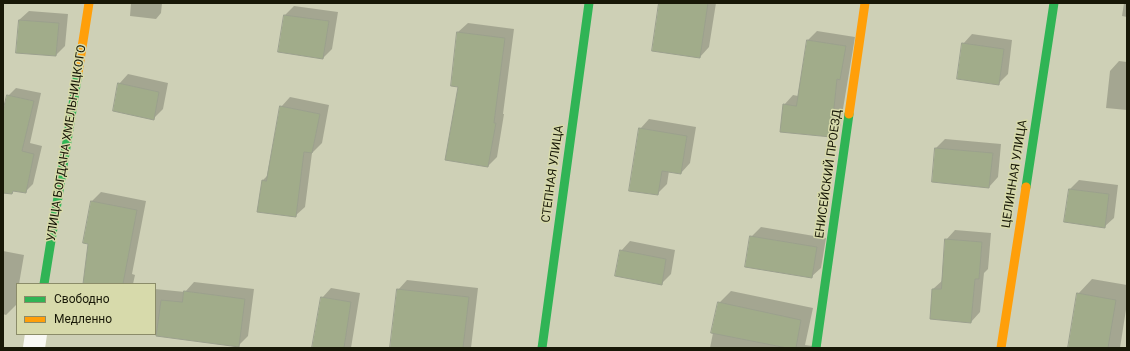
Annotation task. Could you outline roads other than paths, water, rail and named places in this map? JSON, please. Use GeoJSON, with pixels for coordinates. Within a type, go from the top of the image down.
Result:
{"type":"FeatureCollection","features":[{"type":"Feature","properties":{"kind":"street","name":"УЛИЦА БОГДАНА ХМЕЛЬНИЦКОГО"},"geometry":{"type":"LineString","coordinates":[[44,283],[89,3]]}},
{"type":"Feature","properties":{"kind":"street","name":"СТЕПНАЯ УЛИЦА"},"geometry":{"type":"LineString","coordinates":[[542,348],[589,3]]}},
{"type":"Feature","properties":{"kind":"street","name":"ЕНИСЕЙСКИЙ ПРОЕЗД"},"geometry":{"type":"LineString","coordinates":[[816,348],[865,3]]}},
{"type":"Feature","properties":{"kind":"street","name":"ЦЕЛИННАЯ УЛИЦА"},"geometry":{"type":"LineString","coordinates":[[1001,348],[1054,3]]}},
{"type":"Feature","properties":{"kind":"street"},"geometry":{"type":"LineString","coordinates":[[34,348],[36,335]]}}]}
